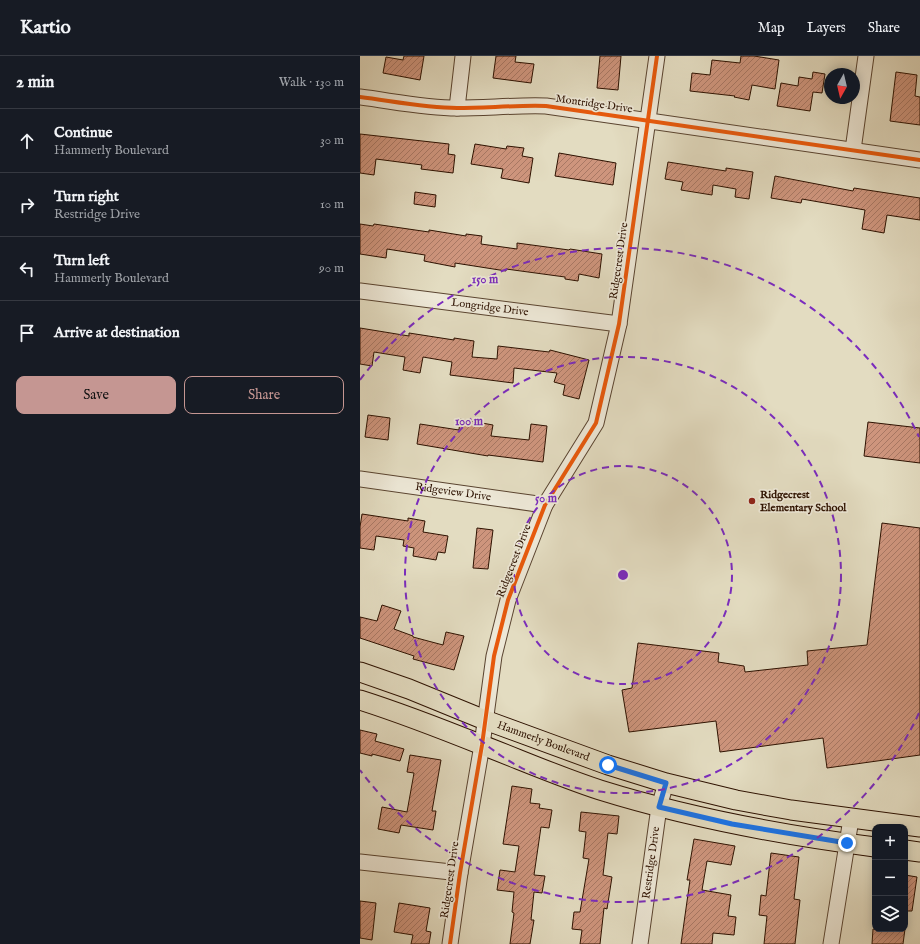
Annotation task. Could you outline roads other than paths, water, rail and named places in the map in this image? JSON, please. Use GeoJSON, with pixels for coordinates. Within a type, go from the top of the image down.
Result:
{"type":"FeatureCollection","features":[{"type":"Feature","properties":{"kind":"main road","name":"Hammerly Boulevard"},"geometry":{"type":"LineString","coordinates":[[360,672],[409,689],[486,720],[608,765],[666,783],[736,800],[791,810],[920,827]]}},
{"type":"Feature","properties":{"kind":"main road"},"geometry":{"type":"LineString","coordinates":[[360,700],[407,715],[539,768],[600,790],[659,807],[732,824],[872,847]]}},
{"type":"Feature","properties":{"kind":"main road"},"geometry":{"type":"LineString","coordinates":[[908,850],[920,852]]}},
{"type":"Feature","properties":{"kind":"street"},"geometry":{"type":"LineString","coordinates":[[457,108],[464,56]]}},
{"type":"Feature","properties":{"kind":"street","name":"Ridgecrest Drive"},"geometry":{"type":"LineString","coordinates":[[450,944],[460,873],[486,720],[494,656],[508,600],[545,505],[596,423],[619,324],[656,56]]}},
{"type":"Feature","properties":{"kind":"street"},"geometry":{"type":"LineString","coordinates":[[853,150],[866,56]]}},
{"type":"Feature","properties":{"kind":"street","name":"Montridge Drive"},"geometry":{"type":"LineString","coordinates":[[360,97],[457,108],[518,105],[546,106],[920,160]]}},
{"type":"Feature","properties":{"kind":"street","name":"Longridge Drive"},"geometry":{"type":"LineString","coordinates":[[360,291],[619,324]]}},
{"type":"Feature","properties":{"kind":"street","name":"Ridgeview Drive"},"geometry":{"type":"LineString","coordinates":[[360,479],[545,505]]}},
{"type":"Feature","properties":{"kind":"street","name":"Restridge Drive"},"geometry":{"type":"LineString","coordinates":[[640,944],[659,807],[666,783]]}},
{"type":"Feature","properties":{"kind":"street"},"geometry":{"type":"LineString","coordinates":[[831,944],[851,819]]}},
{"type":"Feature","properties":{"kind":"street"},"geometry":{"type":"LineString","coordinates":[[360,862],[460,873]]}},
{"type":"Feature","properties":{"kind":"place","name":"Ridgecrest Elementary School"},"geometry":{"type":"Point","coordinates":[752,501]}}]}
